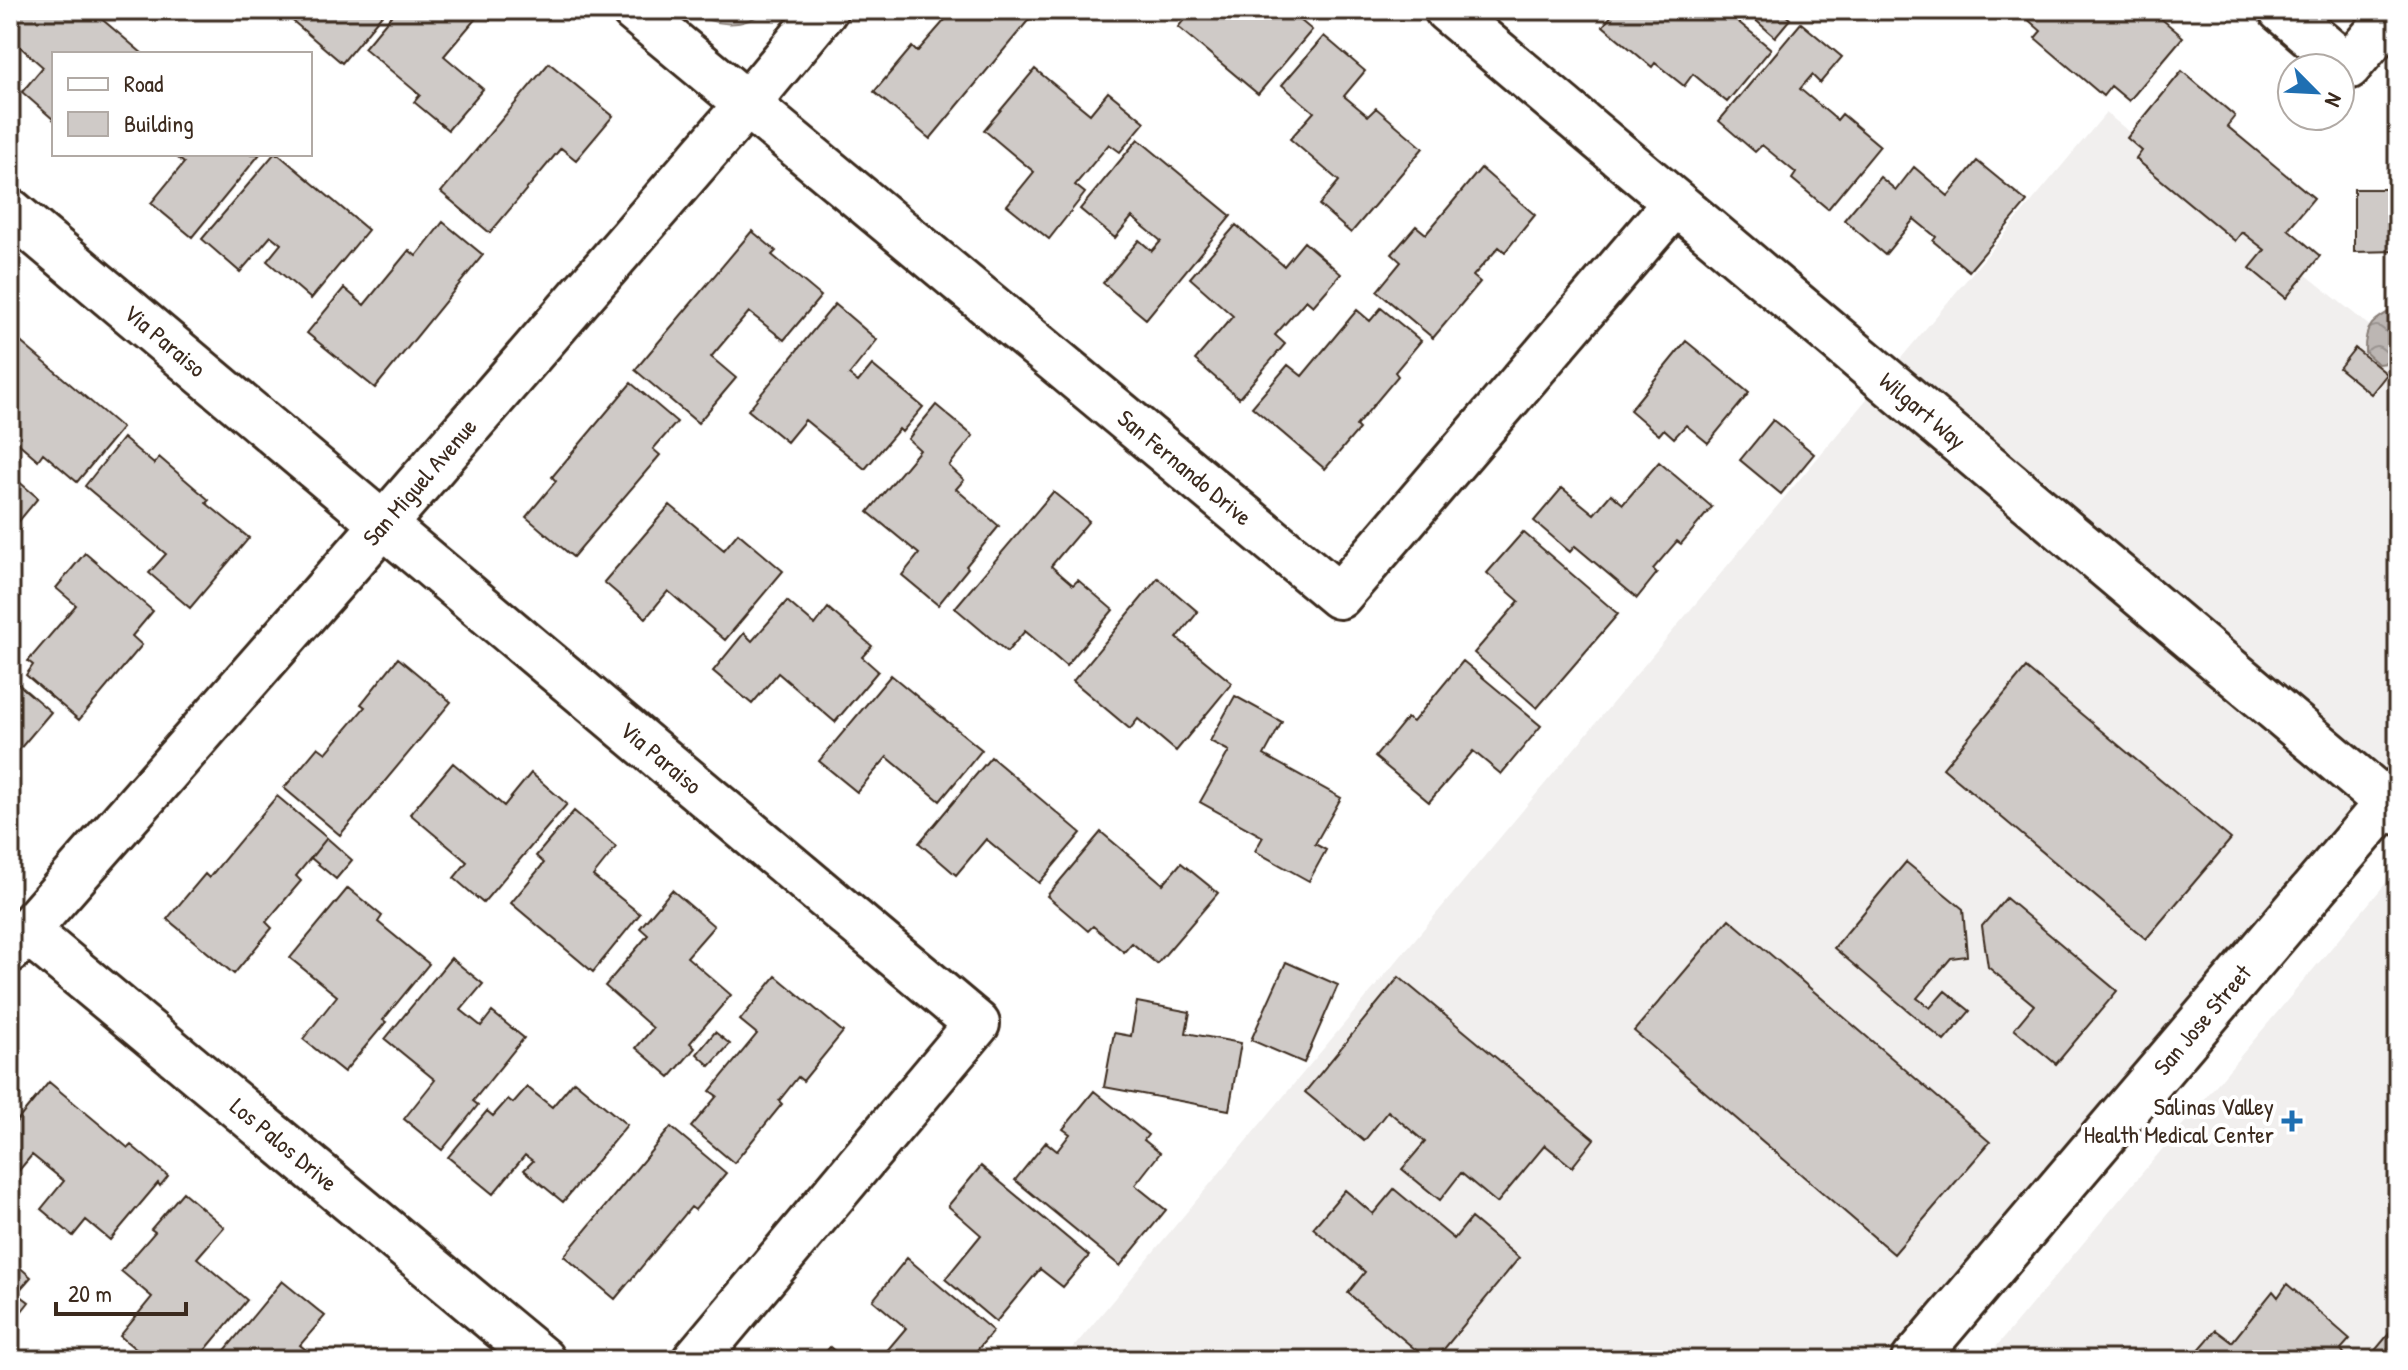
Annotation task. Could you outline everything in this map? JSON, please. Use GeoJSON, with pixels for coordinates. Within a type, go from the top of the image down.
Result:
{"type":"FeatureCollection","features":[{"type":"Feature","properties":{"kind":"street","name":"San Fernando Drive"},"geometry":{"type":"LineString","coordinates":[[634,10],[1339,596],[1674,204]]}},
{"type":"Feature","properties":{"kind":"street","name":"San Miguel Avenue"},"geometry":{"type":"LineString","coordinates":[[19,940],[383,525],[825,10]]}},
{"type":"Feature","properties":{"kind":"street","name":"Wilgart Way"},"geometry":{"type":"LineString","coordinates":[[1447,10],[1674,204],[2394,802]]}},
{"type":"Feature","properties":{"kind":"street"},"geometry":{"type":"LineString","coordinates":[[2281,10],[2348,67],[2396,10]]}},
{"type":"Feature","properties":{"kind":"street","name":"Via Paraiso"},"geometry":{"type":"LineString","coordinates":[[10,211],[977,1024],[695,1360]]}},
{"type":"Feature","properties":{"kind":"street","name":"San Jose Street"},"geometry":{"type":"LineString","coordinates":[[1914,1360],[2394,802]]}},
{"type":"Feature","properties":{"kind":"street","name":"Los Palos Drive"},"geometry":{"type":"LineString","coordinates":[[19,940],[542,1360]]}},
{"type":"Feature","properties":{"kind":"shaded area"},"geometry":{"type":"Polygon","coordinates":[[[2106,113],[2398,349],[2398,810],[1914,1360],[1063,1360],[2106,113]]]}},
{"type":"Feature","properties":{"kind":"shaded area","name":"Salinas Valley Health Medical Center"},"geometry":{"type":"Polygon","coordinates":[[[2391,877],[2398,883],[2398,1360],[1985,1360],[2391,877]]]}},
{"type":"Feature","properties":{"kind":"green space"},"geometry":{"type":"Polygon","coordinates":[[[691,10],[765,10],[748,20],[728,24],[709,20],[691,10]]]}},
{"type":"Feature","properties":{"kind":"water"},"geometry":{"type":"Polygon","coordinates":[[[2398,307],[2398,362],[2378,364],[2365,352],[2366,335],[2377,319],[2398,307]]]}},
{"type":"Feature","properties":{"kind":"building"},"geometry":{"type":"Polygon","coordinates":[[[10,10],[91,10],[141,52],[52,52],[52,118],[22,92],[43,67],[10,38],[10,10]]]}},
{"type":"Feature","properties":{"kind":"building"},"geometry":{"type":"Polygon","coordinates":[[[280,10],[386,10],[342,63],[280,10]]]}},
{"type":"Feature","properties":{"kind":"building"},"geometry":{"type":"Polygon","coordinates":[[[396,10],[483,10],[444,56],[483,89],[448,130],[414,102],[420,95],[364,48],[396,10]]]}},
{"type":"Feature","properties":{"kind":"building"},"geometry":{"type":"Polygon","coordinates":[[[1023,10],[1031,17],[930,139],[874,92],[912,47],[917,52],[951,13],[947,12],[1023,10]]]}},
{"type":"Feature","properties":{"kind":"building"},"geometry":{"type":"Polygon","coordinates":[[[1192,10],[1288,10],[1312,30],[1258,94],[1178,27],[1192,10]]]}},
{"type":"Feature","properties":{"kind":"building"},"geometry":{"type":"Polygon","coordinates":[[[1616,10],[1724,10],[1771,49],[1727,102],[1693,74],[1684,86],[1655,63],[1652,67],[1603,26],[1616,10]]]}},
{"type":"Feature","properties":{"kind":"building"},"geometry":{"type":"Polygon","coordinates":[[[1744,10],[1780,10],[1790,19],[1775,37],[1744,10]]]}},
{"type":"Feature","properties":{"kind":"building"},"geometry":{"type":"Polygon","coordinates":[[[2017,10],[2151,10],[2183,37],[2129,101],[2111,86],[2103,96],[2035,38],[2041,31],[2017,10]]]}},
{"type":"Feature","properties":{"kind":"building"},"geometry":{"type":"Polygon","coordinates":[[[1801,23],[1842,57],[1820,83],[1812,75],[1800,89],[1837,120],[1842,114],[1880,146],[1828,209],[1792,179],[1796,173],[1762,145],[1755,152],[1719,121],[1801,23]]]}},
{"type":"Feature","properties":{"kind":"building"},"geometry":{"type":"Polygon","coordinates":[[[1324,36],[1365,71],[1344,96],[1368,116],[1376,108],[1423,148],[1351,233],[1319,205],[1339,181],[1290,139],[1314,112],[1282,85],[1324,36]]]}},
{"type":"Feature","properties":{"kind":"building"},"geometry":{"type":"Polygon","coordinates":[[[549,63],[613,116],[576,160],[561,148],[490,233],[441,192],[549,63]]]}},
{"type":"Feature","properties":{"kind":"building"},"geometry":{"type":"Polygon","coordinates":[[[1035,69],[1090,114],[1108,92],[1145,122],[1120,152],[1109,144],[1075,185],[1085,193],[1049,239],[1007,205],[1034,172],[984,130],[1035,69]]]}},
{"type":"Feature","properties":{"kind":"building"},"geometry":{"type":"Polygon","coordinates":[[[2182,71],[2235,116],[2227,126],[2314,198],[2288,229],[2320,256],[2286,298],[2250,268],[2265,250],[2242,232],[2235,241],[2136,159],[2142,151],[2127,138],[2182,71]]]}},
{"type":"Feature","properties":{"kind":"building"},"geometry":{"type":"Polygon","coordinates":[[[1138,139],[1231,216],[1146,319],[1103,283],[1139,240],[1152,251],[1161,241],[1132,217],[1115,238],[1080,209],[1138,139]]]}},
{"type":"Feature","properties":{"kind":"building"},"geometry":{"type":"Polygon","coordinates":[[[175,156],[258,156],[192,237],[151,203],[184,163],[175,156]]]}},
{"type":"Feature","properties":{"kind":"building"},"geometry":{"type":"Polygon","coordinates":[[[272,156],[280,156],[368,230],[311,299],[267,261],[281,244],[271,236],[240,272],[202,239],[272,156]]]}},
{"type":"Feature","properties":{"kind":"building"},"geometry":{"type":"Polygon","coordinates":[[[1977,161],[2027,202],[1969,271],[1933,241],[1936,237],[1914,219],[1885,255],[1844,220],[1880,177],[1896,190],[1914,167],[1948,196],[1977,161]]]}},
{"type":"Feature","properties":{"kind":"building"},"geometry":{"type":"Polygon","coordinates":[[[1481,168],[1535,215],[1505,252],[1499,247],[1473,276],[1480,282],[1433,338],[1377,291],[1401,262],[1392,254],[1416,226],[1426,234],[1481,168]]]}},
{"type":"Feature","properties":{"kind":"building"},"geometry":{"type":"Polygon","coordinates":[[[2354,189],[2398,189],[2398,251],[2354,252],[2354,189]]]}},
{"type":"Feature","properties":{"kind":"building"},"geometry":{"type":"Polygon","coordinates":[[[443,222],[483,255],[375,388],[307,333],[344,288],[364,305],[409,250],[416,256],[443,222]]]}},
{"type":"Feature","properties":{"kind":"building"},"geometry":{"type":"Polygon","coordinates":[[[1236,225],[1284,266],[1304,242],[1341,274],[1313,306],[1306,300],[1275,335],[1285,344],[1239,398],[1195,360],[1233,316],[1190,278],[1236,225]]]}},
{"type":"Feature","properties":{"kind":"building"},"geometry":{"type":"Polygon","coordinates":[[[752,231],[776,251],[772,255],[821,296],[784,340],[749,312],[711,357],[736,378],[698,423],[635,370],[752,231]]]}},
{"type":"Feature","properties":{"kind":"building"},"geometry":{"type":"Polygon","coordinates":[[[835,304],[877,340],[849,375],[858,382],[872,365],[923,407],[902,432],[899,429],[865,469],[805,420],[787,442],[748,410],[835,304]]]}},
{"type":"Feature","properties":{"kind":"building"},"geometry":{"type":"Polygon","coordinates":[[[1381,308],[1421,341],[1395,372],[1398,376],[1356,426],[1359,429],[1325,469],[1252,407],[1288,365],[1302,376],[1357,310],[1370,321],[1381,308]]]}},
{"type":"Feature","properties":{"kind":"building"},"geometry":{"type":"Polygon","coordinates":[[[10,333],[122,428],[77,482],[43,453],[38,460],[10,436],[10,333]]]}},
{"type":"Feature","properties":{"kind":"building"},"geometry":{"type":"Polygon","coordinates":[[[1686,341],[1749,393],[1708,443],[1686,425],[1674,438],[1664,429],[1659,435],[1630,410],[1686,341]]]}},
{"type":"Feature","properties":{"kind":"building"},"geometry":{"type":"Polygon","coordinates":[[[2355,348],[2387,374],[2371,394],[2339,368],[2355,348]]]}},
{"type":"Feature","properties":{"kind":"building"},"geometry":{"type":"Polygon","coordinates":[[[631,383],[677,422],[653,449],[660,455],[573,557],[526,517],[556,481],[552,477],[631,383]]]}},
{"type":"Feature","properties":{"kind":"building"},"geometry":{"type":"Polygon","coordinates":[[[936,405],[973,436],[949,466],[964,480],[956,489],[999,526],[938,605],[902,575],[919,554],[868,512],[920,450],[908,439],[936,405]]]}},
{"type":"Feature","properties":{"kind":"building"},"geometry":{"type":"Polygon","coordinates":[[[1773,420],[1814,454],[1781,494],[1740,460],[1773,420]]]}},
{"type":"Feature","properties":{"kind":"building"},"geometry":{"type":"Polygon","coordinates":[[[123,438],[154,464],[159,457],[209,500],[206,503],[249,538],[190,608],[149,573],[166,554],[85,486],[123,438]]]}},
{"type":"Feature","properties":{"kind":"building"},"geometry":{"type":"Polygon","coordinates":[[[1659,462],[1712,507],[1681,544],[1677,541],[1653,569],[1657,573],[1637,598],[1575,546],[1570,552],[1534,521],[1562,488],[1594,514],[1611,494],[1623,504],[1659,462]]]}},
{"type":"Feature","properties":{"kind":"building"},"geometry":{"type":"Polygon","coordinates":[[[10,474],[38,498],[10,532],[10,474]]]}},
{"type":"Feature","properties":{"kind":"building"},"geometry":{"type":"Polygon","coordinates":[[[1053,492],[1089,521],[1051,566],[1073,585],[1078,580],[1113,610],[1066,666],[1025,631],[1007,652],[955,608],[1053,492]]]}},
{"type":"Feature","properties":{"kind":"building"},"geometry":{"type":"Polygon","coordinates":[[[670,505],[724,550],[738,533],[783,571],[725,640],[668,591],[646,618],[604,582],[670,505]]]}},
{"type":"Feature","properties":{"kind":"building"},"geometry":{"type":"Polygon","coordinates":[[[1523,532],[1618,614],[1537,708],[1474,653],[1519,601],[1487,573],[1523,532]]]}},
{"type":"Feature","properties":{"kind":"building"},"geometry":{"type":"Polygon","coordinates":[[[85,553],[153,611],[132,636],[142,645],[79,720],[26,675],[33,665],[28,661],[76,605],[56,588],[85,553]]]}},
{"type":"Feature","properties":{"kind":"building"},"geometry":{"type":"Polygon","coordinates":[[[1158,578],[1198,612],[1177,638],[1232,683],[1176,751],[1138,719],[1130,729],[1073,681],[1158,578]]]}},
{"type":"Feature","properties":{"kind":"building"},"geometry":{"type":"Polygon","coordinates":[[[787,601],[815,625],[828,608],[872,646],[862,657],[878,671],[835,722],[778,673],[752,704],[713,671],[744,633],[752,641],[787,601]]]}},
{"type":"Feature","properties":{"kind":"building"},"geometry":{"type":"Polygon","coordinates":[[[398,658],[451,702],[340,835],[284,788],[318,747],[326,753],[365,707],[361,704],[398,658]]]}},
{"type":"Feature","properties":{"kind":"building"},"geometry":{"type":"Polygon","coordinates":[[[1463,661],[1541,726],[1501,774],[1473,751],[1429,802],[1375,757],[1407,718],[1413,722],[1463,661]]]}},
{"type":"Feature","properties":{"kind":"building"},"geometry":{"type":"Polygon","coordinates":[[[2026,668],[2231,839],[2146,939],[1943,768],[2026,668]]]}},
{"type":"Feature","properties":{"kind":"building"},"geometry":{"type":"Polygon","coordinates":[[[891,675],[982,750],[940,801],[887,757],[857,792],[819,761],[891,675]]]}},
{"type":"Feature","properties":{"kind":"building"},"geometry":{"type":"Polygon","coordinates":[[[10,677],[51,712],[13,757],[10,754],[10,677]]]}},
{"type":"Feature","properties":{"kind":"building"},"geometry":{"type":"Polygon","coordinates":[[[1235,696],[1282,722],[1264,755],[1341,798],[1315,844],[1326,850],[1309,881],[1255,851],[1263,837],[1200,802],[1229,751],[1210,741],[1235,696]]]}},
{"type":"Feature","properties":{"kind":"building"},"geometry":{"type":"Polygon","coordinates":[[[991,757],[1081,833],[1039,883],[986,839],[956,875],[919,843],[991,757]]]}},
{"type":"Feature","properties":{"kind":"building"},"geometry":{"type":"Polygon","coordinates":[[[453,763],[504,806],[531,773],[567,804],[483,903],[454,878],[467,862],[410,814],[453,763]]]}},
{"type":"Feature","properties":{"kind":"building"},"geometry":{"type":"Polygon","coordinates":[[[277,796],[327,838],[296,876],[301,881],[266,922],[272,928],[234,974],[167,919],[205,874],[209,878],[277,796]]]}},
{"type":"Feature","properties":{"kind":"building"},"geometry":{"type":"Polygon","coordinates":[[[574,811],[616,847],[593,876],[640,914],[593,972],[511,903],[544,863],[536,856],[574,811]]]}},
{"type":"Feature","properties":{"kind":"building"},"geometry":{"type":"Polygon","coordinates":[[[1101,832],[1163,884],[1181,863],[1218,893],[1157,964],[1132,943],[1124,952],[1093,926],[1088,931],[1047,896],[1101,832]]]}},
{"type":"Feature","properties":{"kind":"building"},"geometry":{"type":"Polygon","coordinates":[[[327,838],[352,860],[336,879],[311,858],[327,838]]]}},
{"type":"Feature","properties":{"kind":"building"},"geometry":{"type":"Polygon","coordinates":[[[1906,862],[1963,909],[1967,956],[1951,958],[1917,998],[1930,1008],[1945,991],[1970,1011],[1944,1041],[1834,948],[1906,862]]]}},
{"type":"Feature","properties":{"kind":"building"},"geometry":{"type":"Polygon","coordinates":[[[348,888],[382,916],[378,922],[429,964],[344,1072],[303,1039],[337,996],[290,958],[348,888]]]}},
{"type":"Feature","properties":{"kind":"building"},"geometry":{"type":"Polygon","coordinates":[[[672,890],[714,926],[687,957],[731,995],[690,1043],[695,1048],[670,1077],[636,1048],[653,1028],[605,986],[648,935],[640,928],[672,890]]]}},
{"type":"Feature","properties":{"kind":"building"},"geometry":{"type":"Polygon","coordinates":[[[2006,898],[2117,991],[2056,1064],[2014,1029],[2034,1005],[1988,967],[1982,926],[2006,898]]]}},
{"type":"Feature","properties":{"kind":"building"},"geometry":{"type":"Polygon","coordinates":[[[1729,919],[1990,1142],[1894,1254],[1634,1031],[1729,919]]]}},
{"type":"Feature","properties":{"kind":"building"},"geometry":{"type":"Polygon","coordinates":[[[451,958],[483,984],[461,1010],[481,1026],[492,1012],[524,1038],[473,1101],[478,1105],[442,1150],[404,1119],[435,1080],[385,1039],[451,958]]]}},
{"type":"Feature","properties":{"kind":"building"},"geometry":{"type":"Polygon","coordinates":[[[1286,962],[1338,985],[1304,1063],[1251,1040],[1286,962]]]}},
{"type":"Feature","properties":{"kind":"building"},"geometry":{"type":"Polygon","coordinates":[[[776,976],[843,1032],[803,1081],[798,1077],[779,1101],[782,1104],[734,1163],[691,1127],[717,1096],[710,1091],[757,1034],[740,1020],[776,976]]]}},
{"type":"Feature","properties":{"kind":"building"},"geometry":{"type":"Polygon","coordinates":[[[1399,977],[1594,1139],[1572,1167],[1545,1145],[1497,1203],[1461,1173],[1440,1200],[1402,1169],[1425,1142],[1388,1111],[1364,1141],[1305,1092],[1399,977]]]}},
{"type":"Feature","properties":{"kind":"building"},"geometry":{"type":"Polygon","coordinates":[[[1137,1002],[1190,1012],[1186,1033],[1241,1043],[1229,1110],[1104,1087],[1114,1033],[1131,1036],[1137,1002]]]}},
{"type":"Feature","properties":{"kind":"building"},"geometry":{"type":"Polygon","coordinates":[[[715,1032],[730,1044],[710,1066],[697,1054],[715,1032]]]}},
{"type":"Feature","properties":{"kind":"building"},"geometry":{"type":"Polygon","coordinates":[[[574,1081],[627,1125],[563,1202],[524,1170],[533,1161],[525,1155],[493,1194],[448,1157],[487,1111],[493,1116],[508,1099],[513,1103],[527,1087],[552,1107],[574,1081]]]}},
{"type":"Feature","properties":{"kind":"building"},"geometry":{"type":"Polygon","coordinates":[[[49,1082],[128,1148],[131,1145],[168,1176],[160,1186],[158,1183],[110,1240],[86,1220],[73,1236],[41,1209],[64,1181],[32,1155],[10,1181],[10,1117],[16,1122],[49,1082]]]}},
{"type":"Feature","properties":{"kind":"building"},"geometry":{"type":"Polygon","coordinates":[[[1094,1091],[1148,1135],[1144,1140],[1160,1153],[1135,1185],[1166,1210],[1120,1266],[1015,1180],[1046,1142],[1057,1151],[1070,1134],[1063,1129],[1094,1091]]]}},
{"type":"Feature","properties":{"kind":"building"},"geometry":{"type":"Polygon","coordinates":[[[671,1127],[726,1173],[695,1210],[691,1207],[615,1299],[564,1256],[671,1127]]]}},
{"type":"Feature","properties":{"kind":"building"},"geometry":{"type":"Polygon","coordinates":[[[981,1166],[1089,1256],[1063,1287],[1040,1269],[996,1322],[945,1279],[981,1235],[948,1206],[981,1166]]]}},
{"type":"Feature","properties":{"kind":"building"},"geometry":{"type":"Polygon","coordinates":[[[1394,1189],[1454,1239],[1471,1218],[1519,1258],[1435,1360],[1428,1360],[1348,1293],[1365,1272],[1313,1228],[1345,1190],[1373,1214],[1394,1189]]]}},
{"type":"Feature","properties":{"kind":"building"},"geometry":{"type":"Polygon","coordinates":[[[183,1192],[224,1227],[197,1258],[247,1300],[197,1360],[149,1360],[120,1336],[152,1297],[121,1271],[155,1232],[151,1229],[183,1192]]]}},
{"type":"Feature","properties":{"kind":"building"},"geometry":{"type":"Polygon","coordinates":[[[907,1258],[993,1331],[969,1360],[879,1360],[906,1328],[873,1300],[907,1258]]]}},
{"type":"Feature","properties":{"kind":"building"},"geometry":{"type":"Polygon","coordinates":[[[10,1259],[31,1277],[17,1293],[29,1302],[10,1326],[10,1259]]]}},
{"type":"Feature","properties":{"kind":"building"},"geometry":{"type":"Polygon","coordinates":[[[282,1281],[325,1316],[300,1345],[315,1357],[320,1352],[330,1360],[217,1360],[282,1281]]]}},
{"type":"Feature","properties":{"kind":"building"},"geometry":{"type":"Polygon","coordinates":[[[2287,1284],[2350,1339],[2341,1349],[2345,1355],[2341,1360],[2190,1360],[2216,1330],[2232,1342],[2273,1291],[2278,1297],[2287,1284]]]}},
{"type":"Feature","properties":{"kind":"building"},"geometry":{"type":"Polygon","coordinates":[[[2398,1323],[2398,1360],[2367,1360],[2398,1323]]]}},
{"type":"Feature","properties":{"kind":"building"},"geometry":{"type":"Polygon","coordinates":[[[830,1347],[845,1360],[819,1360],[830,1347]]]}},
{"type":"Feature","properties":{"kind":"place","name":"Salinas Valley Health Medical Center"},"geometry":{"type":"Point","coordinates":[2292,1121]}}]}
